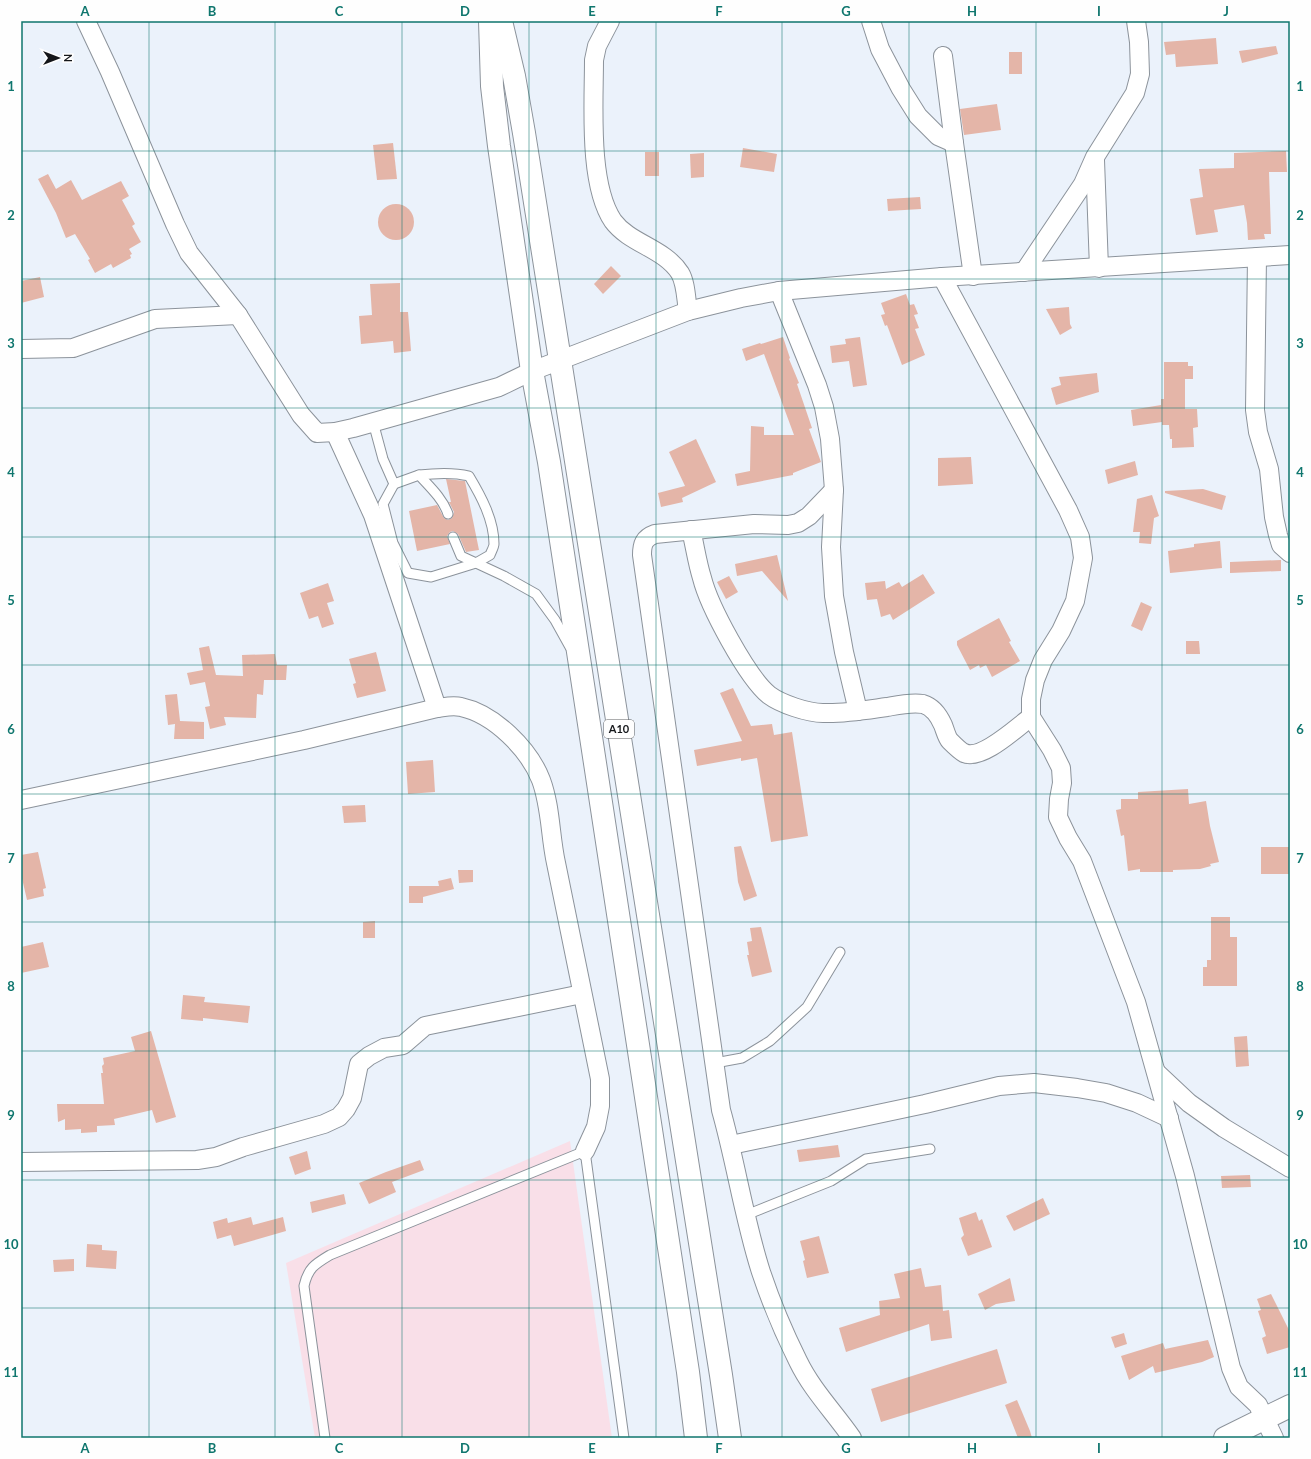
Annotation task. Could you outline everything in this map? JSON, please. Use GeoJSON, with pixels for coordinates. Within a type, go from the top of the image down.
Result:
{"type":"FeatureCollection","features":[{"type":"Feature","properties":{"kind":"main road","name":"A10"},"geometry":{"type":"LineString","coordinates":[[490,21],[492,86],[498,146],[532,371],[549,462],[580,664],[691,1393],[696,1438]]}},
{"type":"Feature","properties":{"kind":"main road","name":"A10"},"geometry":{"type":"LineString","coordinates":[[502,21],[524,133],[730,1438]]}},
{"type":"Feature","properties":{"kind":"main road"},"geometry":{"type":"LineString","coordinates":[[1225,1438],[1290,1406]]}},
{"type":"Feature","properties":{"kind":"street"},"geometry":{"type":"LineString","coordinates":[[86,21],[110,72],[175,224],[189,253],[238,315],[309,425],[317,433],[335,432],[499,387],[532,371],[688,311],[741,298],[779,291],[942,277],[1290,255]]}},
{"type":"Feature","properties":{"kind":"street"},"geometry":{"type":"LineString","coordinates":[[610,21],[597,46],[594,60],[596,170],[600,188],[608,210],[619,228],[638,242],[665,257],[680,273],[684,283],[688,311]]}},
{"type":"Feature","properties":{"kind":"street"},"geometry":{"type":"LineString","coordinates":[[871,21],[880,49],[901,89],[918,116],[938,136],[954,143]]}},
{"type":"Feature","properties":{"kind":"street"},"geometry":{"type":"LineString","coordinates":[[1024,272],[1083,184],[1095,158],[1135,93],[1140,74],[1139,42],[1136,21]]}},
{"type":"Feature","properties":{"kind":"street"},"geometry":{"type":"LineString","coordinates":[[943,56],[973,276]]}},
{"type":"Feature","properties":{"kind":"street"},"geometry":{"type":"LineString","coordinates":[[1095,158],[1099,268]]}},
{"type":"Feature","properties":{"kind":"street"},"geometry":{"type":"LineString","coordinates":[[1257,257],[1255,410],[1258,432],[1269,469],[1274,517],[1278,535],[1281,545],[1290,553]]}},
{"type":"Feature","properties":{"kind":"street"},"geometry":{"type":"LineString","coordinates":[[942,277],[1068,510],[1080,537],[1083,558],[1075,601],[1061,631],[1043,660],[1035,680],[1031,699],[1031,717],[1052,750],[1060,768],[1062,783],[1058,817],[1068,838],[1082,861],[1117,948],[1136,1002],[1185,1176],[1231,1368],[1239,1387],[1258,1404],[1274,1438]]}},
{"type":"Feature","properties":{"kind":"street"},"geometry":{"type":"LineString","coordinates":[[779,291],[817,385],[824,407],[830,439],[834,490],[831,547],[834,596],[844,652],[858,711]]}},
{"type":"Feature","properties":{"kind":"street"},"geometry":{"type":"LineString","coordinates":[[21,349],[73,348],[155,319],[238,315]]}},
{"type":"Feature","properties":{"kind":"street"},"geometry":{"type":"LineString","coordinates":[[335,432],[373,515],[437,708]]}},
{"type":"Feature","properties":{"kind":"street"},"geometry":{"type":"LineString","coordinates":[[834,490],[809,516],[798,523],[788,525],[754,524],[655,534],[650,536],[643,543],[642,554],[721,1110],[761,1271],[779,1318],[799,1362],[819,1395],[852,1438]]}},
{"type":"Feature","properties":{"kind":"street"},"geometry":{"type":"LineString","coordinates":[[691,530],[707,594],[730,639],[758,683],[770,696],[787,704],[821,713],[858,711],[911,703],[924,704],[933,709],[940,719],[949,741],[965,753],[976,754],[991,748],[1031,717]]}},
{"type":"Feature","properties":{"kind":"street"},"geometry":{"type":"LineString","coordinates":[[21,800],[304,740],[437,708],[451,706],[461,707],[480,713],[502,728],[521,747],[541,779],[546,800],[553,851],[600,1079],[600,1106],[596,1127],[585,1151]]}},
{"type":"Feature","properties":{"kind":"street"},"geometry":{"type":"LineString","coordinates":[[21,1162],[197,1160],[216,1157],[242,1147],[324,1124],[339,1117],[346,1109],[352,1098],[359,1064],[369,1056],[384,1048],[403,1045],[425,1026],[582,994]]}},
{"type":"Feature","properties":{"kind":"street"},"geometry":{"type":"LineString","coordinates":[[1156,1073],[1189,1103],[1224,1128],[1290,1168]]}},
{"type":"Feature","properties":{"kind":"street"},"geometry":{"type":"LineString","coordinates":[[731,1146],[926,1104],[999,1086],[1034,1083],[1106,1093],[1137,1103],[1169,1118]]}},
{"type":"Feature","properties":{"kind":"street"},"geometry":{"type":"LineString","coordinates":[[691,1393],[692,1438]]}},
{"type":"Feature","properties":{"kind":"lane"},"geometry":{"type":"LineString","coordinates":[[373,422],[383,459],[394,484]]}},
{"type":"Feature","properties":{"kind":"lane"},"geometry":{"type":"LineString","coordinates":[[452,474],[469,476],[491,521],[494,545],[490,555],[476,563],[431,577],[408,572],[393,543],[383,504],[394,484],[419,475],[452,474]]}},
{"type":"Feature","properties":{"kind":"lane"},"geometry":{"type":"LineString","coordinates":[[419,475],[439,498],[448,514]]}},
{"type":"Feature","properties":{"kind":"lane"},"geometry":{"type":"LineString","coordinates":[[453,537],[461,556],[504,576],[536,594],[555,620],[580,664]]}},
{"type":"Feature","properties":{"kind":"lane"},"geometry":{"type":"LineString","coordinates":[[715,1063],[742,1058],[770,1040],[807,1007],[840,952]]}},
{"type":"Feature","properties":{"kind":"lane"},"geometry":{"type":"LineString","coordinates":[[746,1215],[831,1181],[866,1159],[930,1148]]}},
{"type":"Feature","properties":{"kind":"lane"},"geometry":{"type":"LineString","coordinates":[[325,1438],[304,1286],[306,1274],[314,1265],[330,1255],[585,1151],[624,1438]]}},
{"type":"Feature","properties":{"kind":"shaded area"},"geometry":{"type":"Polygon","coordinates":[[[570,1141],[612,1438],[315,1438],[286,1263],[570,1141]]]}},
{"type":"Feature","properties":{"kind":"building"},"geometry":{"type":"Polygon","coordinates":[[[1216,38],[1218,64],[1176,67],[1175,54],[1166,55],[1164,42],[1216,38]]]}},
{"type":"Feature","properties":{"kind":"building"},"geometry":{"type":"Polygon","coordinates":[[[1276,46],[1278,54],[1242,63],[1239,51],[1276,46]]]}},
{"type":"Feature","properties":{"kind":"building"},"geometry":{"type":"Polygon","coordinates":[[[1009,52],[1022,52],[1022,74],[1009,74],[1009,52]]]}},
{"type":"Feature","properties":{"kind":"building"},"geometry":{"type":"Polygon","coordinates":[[[997,104],[1001,130],[964,135],[960,109],[997,104]]]}},
{"type":"Feature","properties":{"kind":"building"},"geometry":{"type":"Polygon","coordinates":[[[393,143],[397,179],[377,180],[373,145],[393,143]]]}},
{"type":"Feature","properties":{"kind":"building"},"geometry":{"type":"Polygon","coordinates":[[[743,148],[777,154],[774,172],[740,167],[743,148]]]}},
{"type":"Feature","properties":{"kind":"building"},"geometry":{"type":"Polygon","coordinates":[[[1286,151],[1287,172],[1269,172],[1271,234],[1264,234],[1265,239],[1248,240],[1244,205],[1214,210],[1218,232],[1196,235],[1190,199],[1203,197],[1199,169],[1234,168],[1234,153],[1286,151]]]}},
{"type":"Feature","properties":{"kind":"building"},"geometry":{"type":"Polygon","coordinates":[[[645,152],[659,152],[659,176],[645,176],[645,152]]]}},
{"type":"Feature","properties":{"kind":"building"},"geometry":{"type":"Polygon","coordinates":[[[704,153],[704,177],[691,178],[690,154],[704,153]]]}},
{"type":"Feature","properties":{"kind":"building"},"geometry":{"type":"Polygon","coordinates":[[[48,174],[56,189],[71,180],[82,200],[121,181],[129,196],[122,200],[135,224],[132,226],[141,242],[129,249],[132,254],[130,255],[131,258],[113,268],[111,264],[95,273],[88,260],[90,259],[75,234],[66,238],[56,213],[38,179],[48,174]]]}},
{"type":"Feature","properties":{"kind":"building"},"geometry":{"type":"Polygon","coordinates":[[[920,197],[921,209],[888,211],[887,199],[920,197]]]}},
{"type":"Feature","properties":{"kind":"building"},"geometry":{"type":"Polygon","coordinates":[[[400,204],[409,209],[413,215],[413,229],[409,235],[400,240],[392,240],[383,235],[379,229],[378,218],[383,209],[389,205],[400,204]]]}},
{"type":"Feature","properties":{"kind":"building"},"geometry":{"type":"Polygon","coordinates":[[[611,266],[621,276],[603,294],[594,284],[611,266]]]}},
{"type":"Feature","properties":{"kind":"building"},"geometry":{"type":"Polygon","coordinates":[[[40,277],[44,297],[21,303],[21,281],[40,277]]]}},
{"type":"Feature","properties":{"kind":"building"},"geometry":{"type":"Polygon","coordinates":[[[400,283],[400,312],[408,312],[411,351],[394,353],[393,341],[361,344],[359,316],[372,315],[370,284],[400,283]]]}},
{"type":"Feature","properties":{"kind":"building"},"geometry":{"type":"Polygon","coordinates":[[[906,294],[910,305],[914,304],[918,314],[914,315],[919,328],[915,329],[925,355],[902,365],[887,325],[885,326],[881,315],[885,314],[881,303],[906,294]]]}},
{"type":"Feature","properties":{"kind":"building"},"geometry":{"type":"Polygon","coordinates":[[[1069,307],[1070,324],[1072,328],[1060,335],[1046,309],[1069,307]]]}},
{"type":"Feature","properties":{"kind":"building"},"geometry":{"type":"Polygon","coordinates":[[[783,337],[790,358],[789,359],[799,383],[797,384],[812,428],[809,429],[821,462],[793,473],[793,475],[737,486],[735,474],[750,471],[751,426],[764,427],[764,435],[794,435],[764,354],[746,361],[742,349],[783,337]]]}},
{"type":"Feature","properties":{"kind":"building"},"geometry":{"type":"Polygon","coordinates":[[[860,337],[867,385],[853,387],[849,361],[832,363],[830,346],[846,344],[845,339],[860,337]]]}},
{"type":"Feature","properties":{"kind":"building"},"geometry":{"type":"Polygon","coordinates":[[[1164,362],[1188,362],[1188,366],[1193,366],[1193,379],[1185,379],[1185,409],[1197,409],[1198,427],[1193,428],[1194,447],[1172,448],[1169,425],[1162,425],[1162,422],[1133,426],[1131,410],[1161,405],[1161,399],[1164,399],[1164,362]]]}},
{"type":"Feature","properties":{"kind":"building"},"geometry":{"type":"Polygon","coordinates":[[[1097,373],[1099,392],[1056,405],[1051,388],[1061,385],[1059,377],[1097,373]]]}},
{"type":"Feature","properties":{"kind":"building"},"geometry":{"type":"Polygon","coordinates":[[[696,439],[716,482],[682,498],[683,502],[661,507],[658,493],[685,486],[669,452],[696,439]]]}},
{"type":"Feature","properties":{"kind":"building"},"geometry":{"type":"Polygon","coordinates":[[[971,457],[973,484],[938,486],[938,458],[971,457]]]}},
{"type":"Feature","properties":{"kind":"building"},"geometry":{"type":"Polygon","coordinates":[[[1135,461],[1138,475],[1108,484],[1105,470],[1135,461]]]}},
{"type":"Feature","properties":{"kind":"building"},"geometry":{"type":"Polygon","coordinates":[[[446,479],[465,481],[479,550],[466,552],[458,534],[453,531],[447,536],[450,544],[417,551],[409,511],[437,505],[444,518],[448,520],[452,518],[454,512],[449,502],[451,502],[446,479]]]}},
{"type":"Feature","properties":{"kind":"building"},"geometry":{"type":"Polygon","coordinates":[[[1203,489],[1226,496],[1222,510],[1165,493],[1165,491],[1203,489]]]}},
{"type":"Feature","properties":{"kind":"building"},"geometry":{"type":"Polygon","coordinates":[[[1152,495],[1159,516],[1154,518],[1151,544],[1139,543],[1140,532],[1133,532],[1137,499],[1152,495]]]}},
{"type":"Feature","properties":{"kind":"building"},"geometry":{"type":"Polygon","coordinates":[[[1220,541],[1222,568],[1170,573],[1168,551],[1194,547],[1194,544],[1220,541]]]}},
{"type":"Feature","properties":{"kind":"building"},"geometry":{"type":"Polygon","coordinates":[[[777,555],[788,601],[762,571],[737,576],[735,564],[777,555]]]}},
{"type":"Feature","properties":{"kind":"building"},"geometry":{"type":"Polygon","coordinates":[[[1281,560],[1281,571],[1230,573],[1230,562],[1281,560]]]}},
{"type":"Feature","properties":{"kind":"building"},"geometry":{"type":"Polygon","coordinates":[[[923,574],[935,593],[893,620],[890,614],[881,617],[877,599],[867,600],[865,583],[885,581],[886,589],[899,582],[902,587],[923,574]]]}},
{"type":"Feature","properties":{"kind":"building"},"geometry":{"type":"Polygon","coordinates":[[[729,576],[738,592],[726,599],[717,582],[729,576]]]}},
{"type":"Feature","properties":{"kind":"building"},"geometry":{"type":"Polygon","coordinates":[[[328,583],[334,601],[327,603],[334,624],[322,628],[318,616],[309,619],[300,593],[328,583]]]}},
{"type":"Feature","properties":{"kind":"building"},"geometry":{"type":"Polygon","coordinates":[[[1141,602],[1152,607],[1142,631],[1131,626],[1141,602]]]}},
{"type":"Feature","properties":{"kind":"building"},"geometry":{"type":"Polygon","coordinates":[[[999,618],[1011,641],[1009,642],[1020,661],[992,677],[986,665],[980,668],[979,665],[970,670],[957,645],[957,641],[999,618]]]}},
{"type":"Feature","properties":{"kind":"building"},"geometry":{"type":"Polygon","coordinates":[[[1186,641],[1199,641],[1200,654],[1186,654],[1186,641]]]}},
{"type":"Feature","properties":{"kind":"building"},"geometry":{"type":"Polygon","coordinates":[[[209,646],[216,675],[243,676],[242,655],[275,654],[277,665],[287,665],[286,680],[264,680],[263,695],[257,694],[256,718],[224,717],[226,725],[210,729],[205,707],[210,706],[205,682],[190,685],[187,673],[203,670],[199,648],[209,646]]]}},
{"type":"Feature","properties":{"kind":"building"},"geometry":{"type":"Polygon","coordinates":[[[376,652],[386,691],[357,698],[353,684],[356,683],[349,659],[376,652]]]}},
{"type":"Feature","properties":{"kind":"building"},"geometry":{"type":"Polygon","coordinates":[[[733,688],[751,726],[772,724],[774,735],[792,732],[808,836],[771,842],[757,758],[741,761],[741,758],[697,766],[694,750],[742,741],[720,693],[733,688]]]}},
{"type":"Feature","properties":{"kind":"building"},"geometry":{"type":"Polygon","coordinates":[[[177,694],[180,721],[204,722],[204,739],[174,739],[175,724],[168,725],[165,695],[177,694]]]}},
{"type":"Feature","properties":{"kind":"building"},"geometry":{"type":"Polygon","coordinates":[[[433,760],[435,792],[408,794],[406,762],[433,760]]]}},
{"type":"Feature","properties":{"kind":"building"},"geometry":{"type":"Polygon","coordinates":[[[1188,789],[1189,804],[1206,801],[1210,826],[1219,862],[1210,864],[1211,866],[1200,869],[1173,870],[1173,872],[1140,872],[1140,869],[1128,871],[1124,835],[1121,836],[1116,810],[1121,809],[1121,799],[1138,799],[1138,792],[1188,789]]]}},
{"type":"Feature","properties":{"kind":"building"},"geometry":{"type":"Polygon","coordinates":[[[365,805],[366,822],[344,823],[342,806],[365,805]]]}},
{"type":"Feature","properties":{"kind":"building"},"geometry":{"type":"Polygon","coordinates":[[[741,846],[757,896],[744,901],[738,882],[734,847],[741,846]]]}},
{"type":"Feature","properties":{"kind":"building"},"geometry":{"type":"Polygon","coordinates":[[[1261,847],[1290,847],[1290,874],[1261,874],[1261,847]]]}},
{"type":"Feature","properties":{"kind":"building"},"geometry":{"type":"Polygon","coordinates":[[[38,852],[46,888],[43,889],[44,896],[27,900],[21,874],[21,855],[38,852]]]}},
{"type":"Feature","properties":{"kind":"building"},"geometry":{"type":"Polygon","coordinates":[[[458,870],[473,870],[473,882],[459,883],[458,870]]]}},
{"type":"Feature","properties":{"kind":"building"},"geometry":{"type":"Polygon","coordinates":[[[451,878],[454,889],[423,897],[423,903],[409,903],[409,886],[439,886],[438,881],[451,878]]]}},
{"type":"Feature","properties":{"kind":"building"},"geometry":{"type":"Polygon","coordinates":[[[1211,917],[1230,917],[1230,937],[1237,937],[1237,986],[1203,986],[1203,967],[1207,967],[1207,960],[1211,960],[1211,917]]]}},
{"type":"Feature","properties":{"kind":"building"},"geometry":{"type":"Polygon","coordinates":[[[375,921],[375,938],[363,938],[363,922],[375,921]]]}},
{"type":"Feature","properties":{"kind":"building"},"geometry":{"type":"Polygon","coordinates":[[[761,927],[772,972],[752,977],[747,955],[749,955],[747,942],[752,941],[750,928],[761,927]]]}},
{"type":"Feature","properties":{"kind":"building"},"geometry":{"type":"Polygon","coordinates":[[[43,942],[49,967],[21,973],[21,947],[43,942]]]}},
{"type":"Feature","properties":{"kind":"building"},"geometry":{"type":"Polygon","coordinates":[[[183,995],[205,997],[204,1002],[250,1006],[248,1023],[203,1018],[203,1021],[181,1019],[183,995]]]}},
{"type":"Feature","properties":{"kind":"building"},"geometry":{"type":"Polygon","coordinates":[[[151,1031],[176,1117],[156,1123],[152,1110],[114,1119],[115,1125],[97,1126],[97,1132],[81,1133],[81,1129],[65,1130],[65,1119],[58,1122],[57,1104],[104,1104],[101,1073],[103,1073],[103,1058],[135,1051],[131,1037],[151,1031]]]}},
{"type":"Feature","properties":{"kind":"building"},"geometry":{"type":"Polygon","coordinates":[[[1247,1036],[1249,1066],[1236,1067],[1234,1037],[1247,1036]]]}},
{"type":"Feature","properties":{"kind":"building"},"geometry":{"type":"Polygon","coordinates":[[[838,1145],[840,1157],[799,1162],[797,1150],[838,1145]]]}},
{"type":"Feature","properties":{"kind":"building"},"geometry":{"type":"Polygon","coordinates":[[[307,1151],[311,1169],[295,1175],[289,1157],[307,1151]]]}},
{"type":"Feature","properties":{"kind":"building"},"geometry":{"type":"Polygon","coordinates":[[[420,1160],[424,1170],[392,1182],[396,1192],[369,1204],[359,1183],[420,1160]]]}},
{"type":"Feature","properties":{"kind":"building"},"geometry":{"type":"Polygon","coordinates":[[[1250,1175],[1251,1187],[1222,1188],[1221,1176],[1250,1175]]]}},
{"type":"Feature","properties":{"kind":"building"},"geometry":{"type":"Polygon","coordinates":[[[344,1194],[346,1204],[312,1213],[310,1202],[344,1194]]]}},
{"type":"Feature","properties":{"kind":"building"},"geometry":{"type":"Polygon","coordinates":[[[1043,1198],[1050,1214],[1014,1231],[1006,1216],[1043,1198]]]}},
{"type":"Feature","properties":{"kind":"building"},"geometry":{"type":"Polygon","coordinates":[[[976,1212],[979,1221],[982,1219],[992,1247],[968,1256],[961,1238],[964,1235],[959,1218],[976,1212]]]}},
{"type":"Feature","properties":{"kind":"building"},"geometry":{"type":"Polygon","coordinates":[[[251,1217],[253,1225],[283,1217],[286,1231],[234,1246],[231,1235],[217,1239],[213,1222],[227,1218],[228,1223],[251,1217]]]}},
{"type":"Feature","properties":{"kind":"building"},"geometry":{"type":"Polygon","coordinates":[[[819,1236],[829,1273],[807,1278],[803,1261],[805,1260],[800,1241],[819,1236]]]}},
{"type":"Feature","properties":{"kind":"building"},"geometry":{"type":"Polygon","coordinates":[[[87,1244],[102,1245],[102,1250],[117,1251],[116,1269],[86,1267],[87,1244]]]}},
{"type":"Feature","properties":{"kind":"building"},"geometry":{"type":"Polygon","coordinates":[[[74,1259],[74,1271],[54,1272],[53,1260],[74,1259]]]}},
{"type":"Feature","properties":{"kind":"building"},"geometry":{"type":"Polygon","coordinates":[[[921,1268],[925,1287],[941,1285],[943,1311],[949,1310],[952,1338],[931,1341],[929,1324],[846,1352],[839,1328],[880,1315],[879,1301],[900,1298],[894,1274],[921,1268]]]}},
{"type":"Feature","properties":{"kind":"building"},"geometry":{"type":"Polygon","coordinates":[[[1010,1278],[1015,1301],[996,1304],[985,1310],[978,1294],[1010,1278]]]}},
{"type":"Feature","properties":{"kind":"building"},"geometry":{"type":"Polygon","coordinates":[[[1271,1294],[1290,1332],[1290,1347],[1267,1354],[1262,1338],[1266,1336],[1258,1311],[1261,1310],[1257,1299],[1271,1294]]]}},
{"type":"Feature","properties":{"kind":"building"},"geometry":{"type":"Polygon","coordinates":[[[1124,1333],[1127,1344],[1115,1348],[1111,1337],[1124,1333]]]}},
{"type":"Feature","properties":{"kind":"building"},"geometry":{"type":"Polygon","coordinates":[[[1208,1340],[1214,1357],[1202,1362],[1155,1373],[1153,1366],[1129,1380],[1121,1356],[1163,1343],[1165,1349],[1208,1340]]]}},
{"type":"Feature","properties":{"kind":"building"},"geometry":{"type":"Polygon","coordinates":[[[997,1349],[1007,1383],[881,1422],[871,1389],[997,1349]]]}},
{"type":"Feature","properties":{"kind":"building"},"geometry":{"type":"Polygon","coordinates":[[[1017,1400],[1032,1438],[1018,1438],[1005,1405],[1017,1400]]]}}]}
